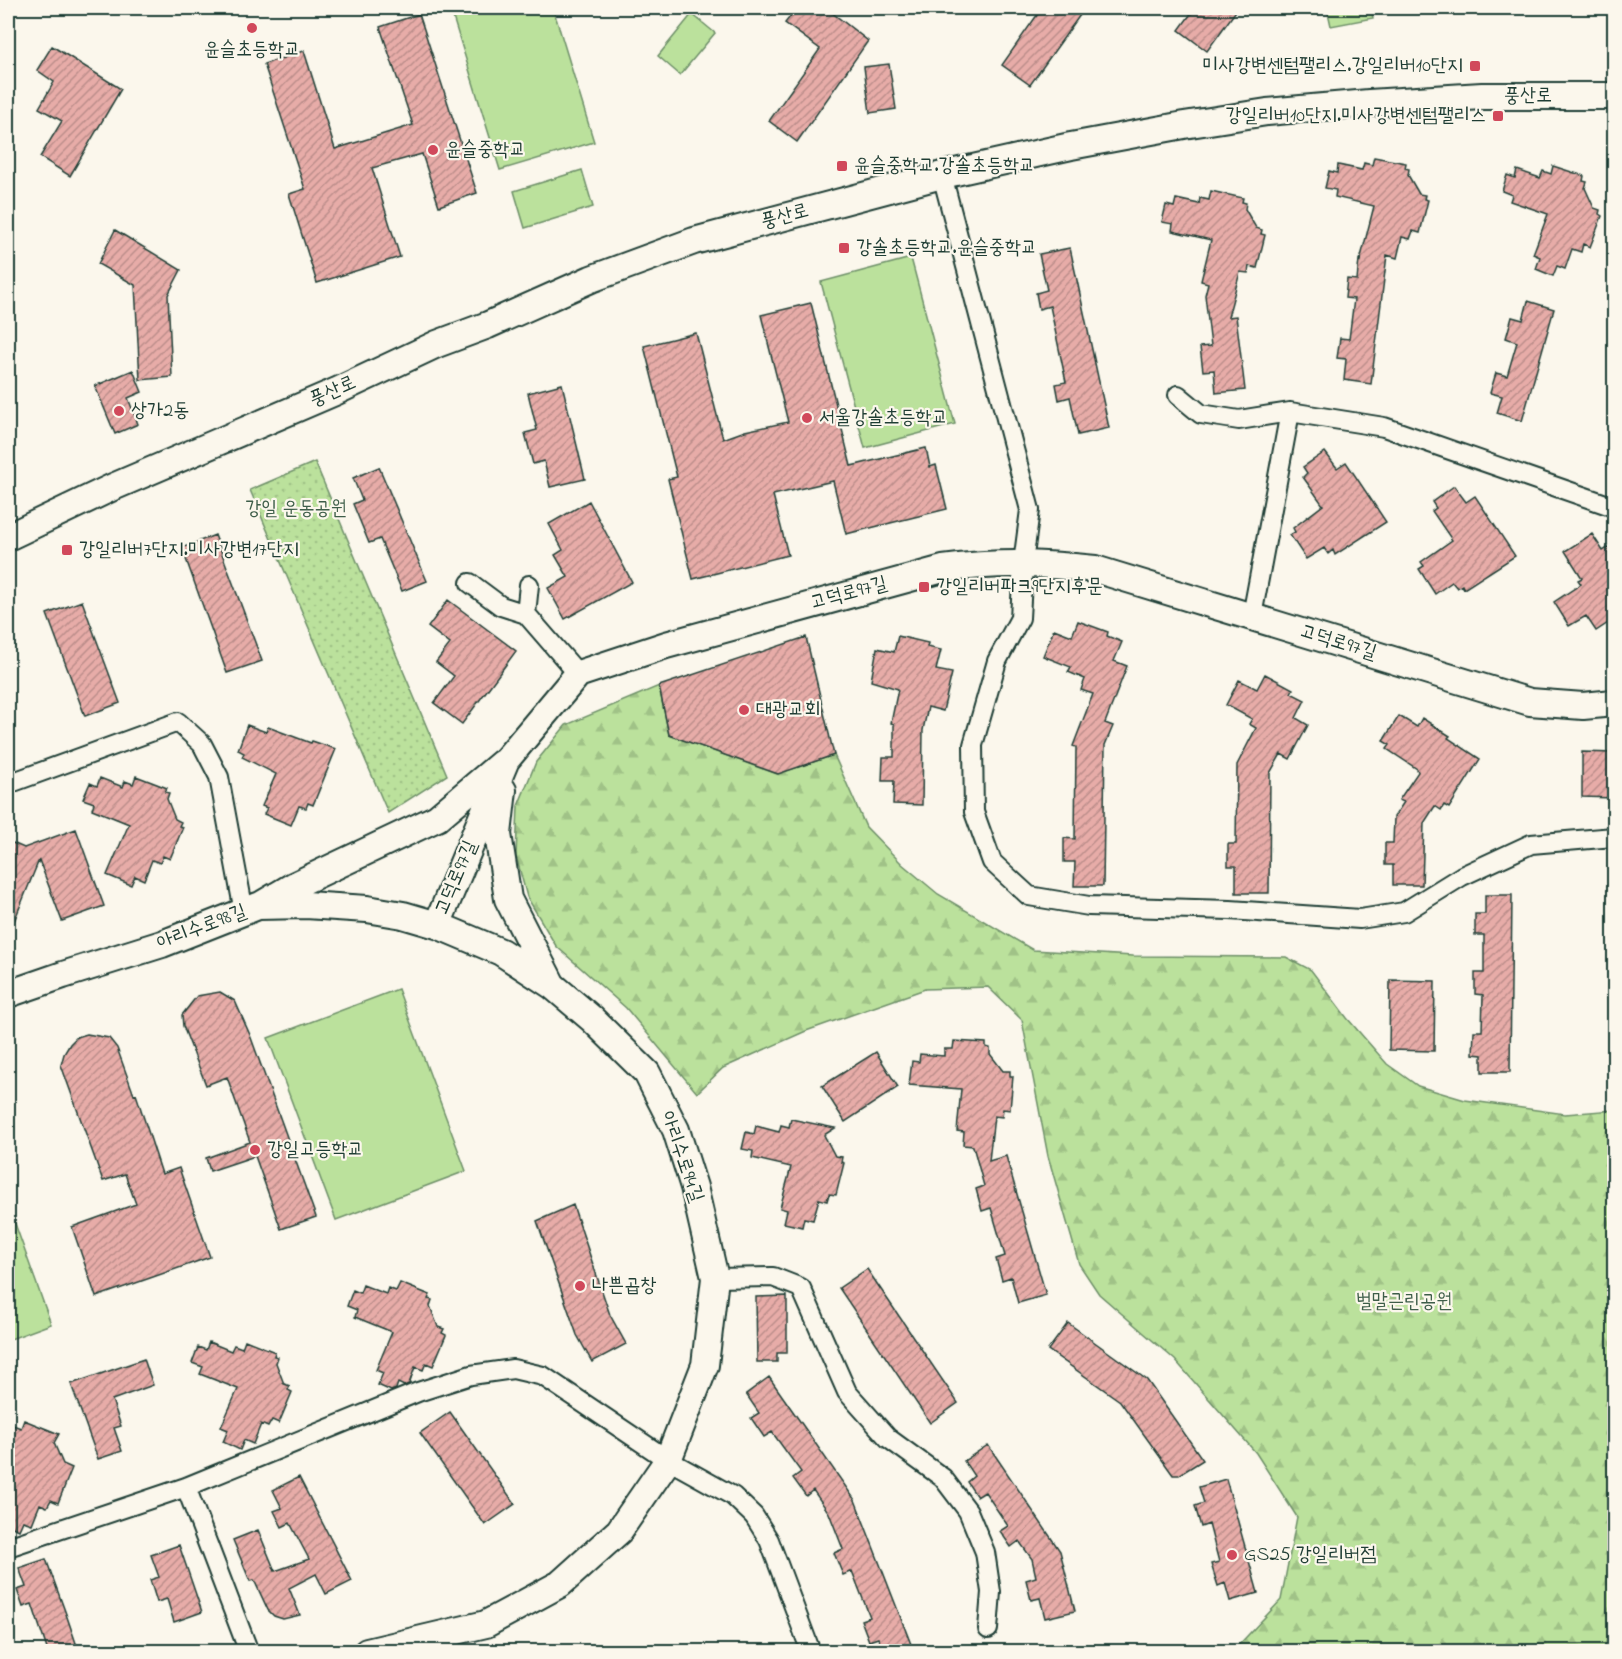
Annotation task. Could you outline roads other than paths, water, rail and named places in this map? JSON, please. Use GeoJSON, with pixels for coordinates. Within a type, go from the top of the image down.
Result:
{"type":"FeatureCollection","features":[{"type":"Feature","properties":{"kind":"street","name":"풍산로"},"geometry":{"type":"LineString","coordinates":[[8,537],[113,488],[338,391],[436,344],[488,325],[591,279],[694,241],[942,175],[1071,146],[1184,125],[1267,112],[1482,96],[1614,96]]}},
{"type":"Feature","properties":{"kind":"street"},"geometry":{"type":"LineString","coordinates":[[942,175],[1030,510],[1023,562],[1020,618],[996,661],[973,745],[974,812],[992,862],[1029,896],[1089,906],[1230,910],[1360,919],[1404,912],[1462,876],[1532,844],[1614,837]]}},
{"type":"Feature","properties":{"kind":"street"},"geometry":{"type":"LineString","coordinates":[[1178,395],[1201,414],[1239,420],[1290,412],[1384,427],[1614,507]]}},
{"type":"Feature","properties":{"kind":"street"},"geometry":{"type":"LineString","coordinates":[[1252,616],[1290,412]]}},
{"type":"Feature","properties":{"kind":"street","name":"고덕로97길"},"geometry":{"type":"LineString","coordinates":[[437,925],[506,760],[578,674],[666,645],[943,569],[1023,562],[1095,569],[1530,702],[1583,706],[1614,704]]}},
{"type":"Feature","properties":{"kind":"street"},"geometry":{"type":"LineString","coordinates":[[470,583],[501,606],[526,614],[578,674]]}},
{"type":"Feature","properties":{"kind":"street"},"geometry":{"type":"LineString","coordinates":[[526,614],[529,585]]}},
{"type":"Feature","properties":{"kind":"street"},"geometry":{"type":"LineString","coordinates":[[8,784],[178,722],[202,744],[219,777],[251,909],[295,885],[437,818],[506,760]]}},
{"type":"Feature","properties":{"kind":"street"},"geometry":{"type":"LineString","coordinates":[[506,760],[498,834],[508,898],[553,986]]}},
{"type":"Feature","properties":{"kind":"street","name":"아리수로98길"},"geometry":{"type":"LineString","coordinates":[[8,994],[162,944],[251,909],[306,905],[367,909],[403,915],[437,925]]}},
{"type":"Feature","properties":{"kind":"street","name":"아리수로94길"},"geometry":{"type":"LineString","coordinates":[[367,1652],[486,1624],[560,1584],[619,1532],[668,1460],[705,1365],[715,1278],[694,1187],[676,1130],[647,1073],[592,1019],[553,986],[501,952],[437,925]]}},
{"type":"Feature","properties":{"kind":"street"},"geometry":{"type":"LineString","coordinates":[[715,1278],[773,1277],[801,1288],[847,1392],[888,1438],[943,1478],[968,1511],[985,1552],[991,1592],[988,1629]]}},
{"type":"Feature","properties":{"kind":"street"},"geometry":{"type":"LineString","coordinates":[[8,1547],[186,1487],[418,1392],[471,1375],[513,1369],[543,1376],[668,1460],[733,1496],[754,1516],[769,1540],[811,1652]]}},
{"type":"Feature","properties":{"kind":"street"},"geometry":{"type":"LineString","coordinates":[[186,1487],[249,1652]]}},
{"type":"Feature","properties":{"kind":"place","name":"윤슬초등학교"},"geometry":{"type":"Point","coordinates":[252,28]}},
{"type":"Feature","properties":{"kind":"place","name":"미사강변센텀팰리스.강일리버10단지"},"geometry":{"type":"Point","coordinates":[1475,66]}},
{"type":"Feature","properties":{"kind":"place","name":"강일리버10단지.미사강변센텀팰리스"},"geometry":{"type":"Point","coordinates":[1498,116]}},
{"type":"Feature","properties":{"kind":"place","name":"윤슬중학교"},"geometry":{"type":"Point","coordinates":[433,150]}},
{"type":"Feature","properties":{"kind":"place","name":"윤슬중학교.강솔초등학교"},"geometry":{"type":"Point","coordinates":[842,166]}},
{"type":"Feature","properties":{"kind":"place","name":"강솔초등학교.윤슬중학교"},"geometry":{"type":"Point","coordinates":[844,248]}},
{"type":"Feature","properties":{"kind":"place","name":"상가2동"},"geometry":{"type":"Point","coordinates":[119,411]}},
{"type":"Feature","properties":{"kind":"place","name":"서울강솔초등학교"},"geometry":{"type":"Point","coordinates":[807,418]}},
{"type":"Feature","properties":{"kind":"place","name":"강일리버7단지.미사강변17단지"},"geometry":{"type":"Point","coordinates":[67,550]}},
{"type":"Feature","properties":{"kind":"place","name":"강일리버파크9단지후문"},"geometry":{"type":"Point","coordinates":[924,587]}},
{"type":"Feature","properties":{"kind":"place","name":"대광교회"},"geometry":{"type":"Point","coordinates":[744,710]}},
{"type":"Feature","properties":{"kind":"place","name":"강일고등학교"},"geometry":{"type":"Point","coordinates":[255,1150]}},
{"type":"Feature","properties":{"kind":"place","name":"나쁜곱창"},"geometry":{"type":"Point","coordinates":[580,1286]}},
{"type":"Feature","properties":{"kind":"place","name":"GS25 강일리버점"},"geometry":{"type":"Point","coordinates":[1232,1555]}},
{"type":"Feature","properties":{"kind":"park label","name":"강일 운동공원"},"geometry":{"type":"Point","coordinates":[296,509]}},
{"type":"Feature","properties":{"kind":"park label","name":"벌말근린공원"},"geometry":{"type":"Point","coordinates":[1404,1302]}}]}
